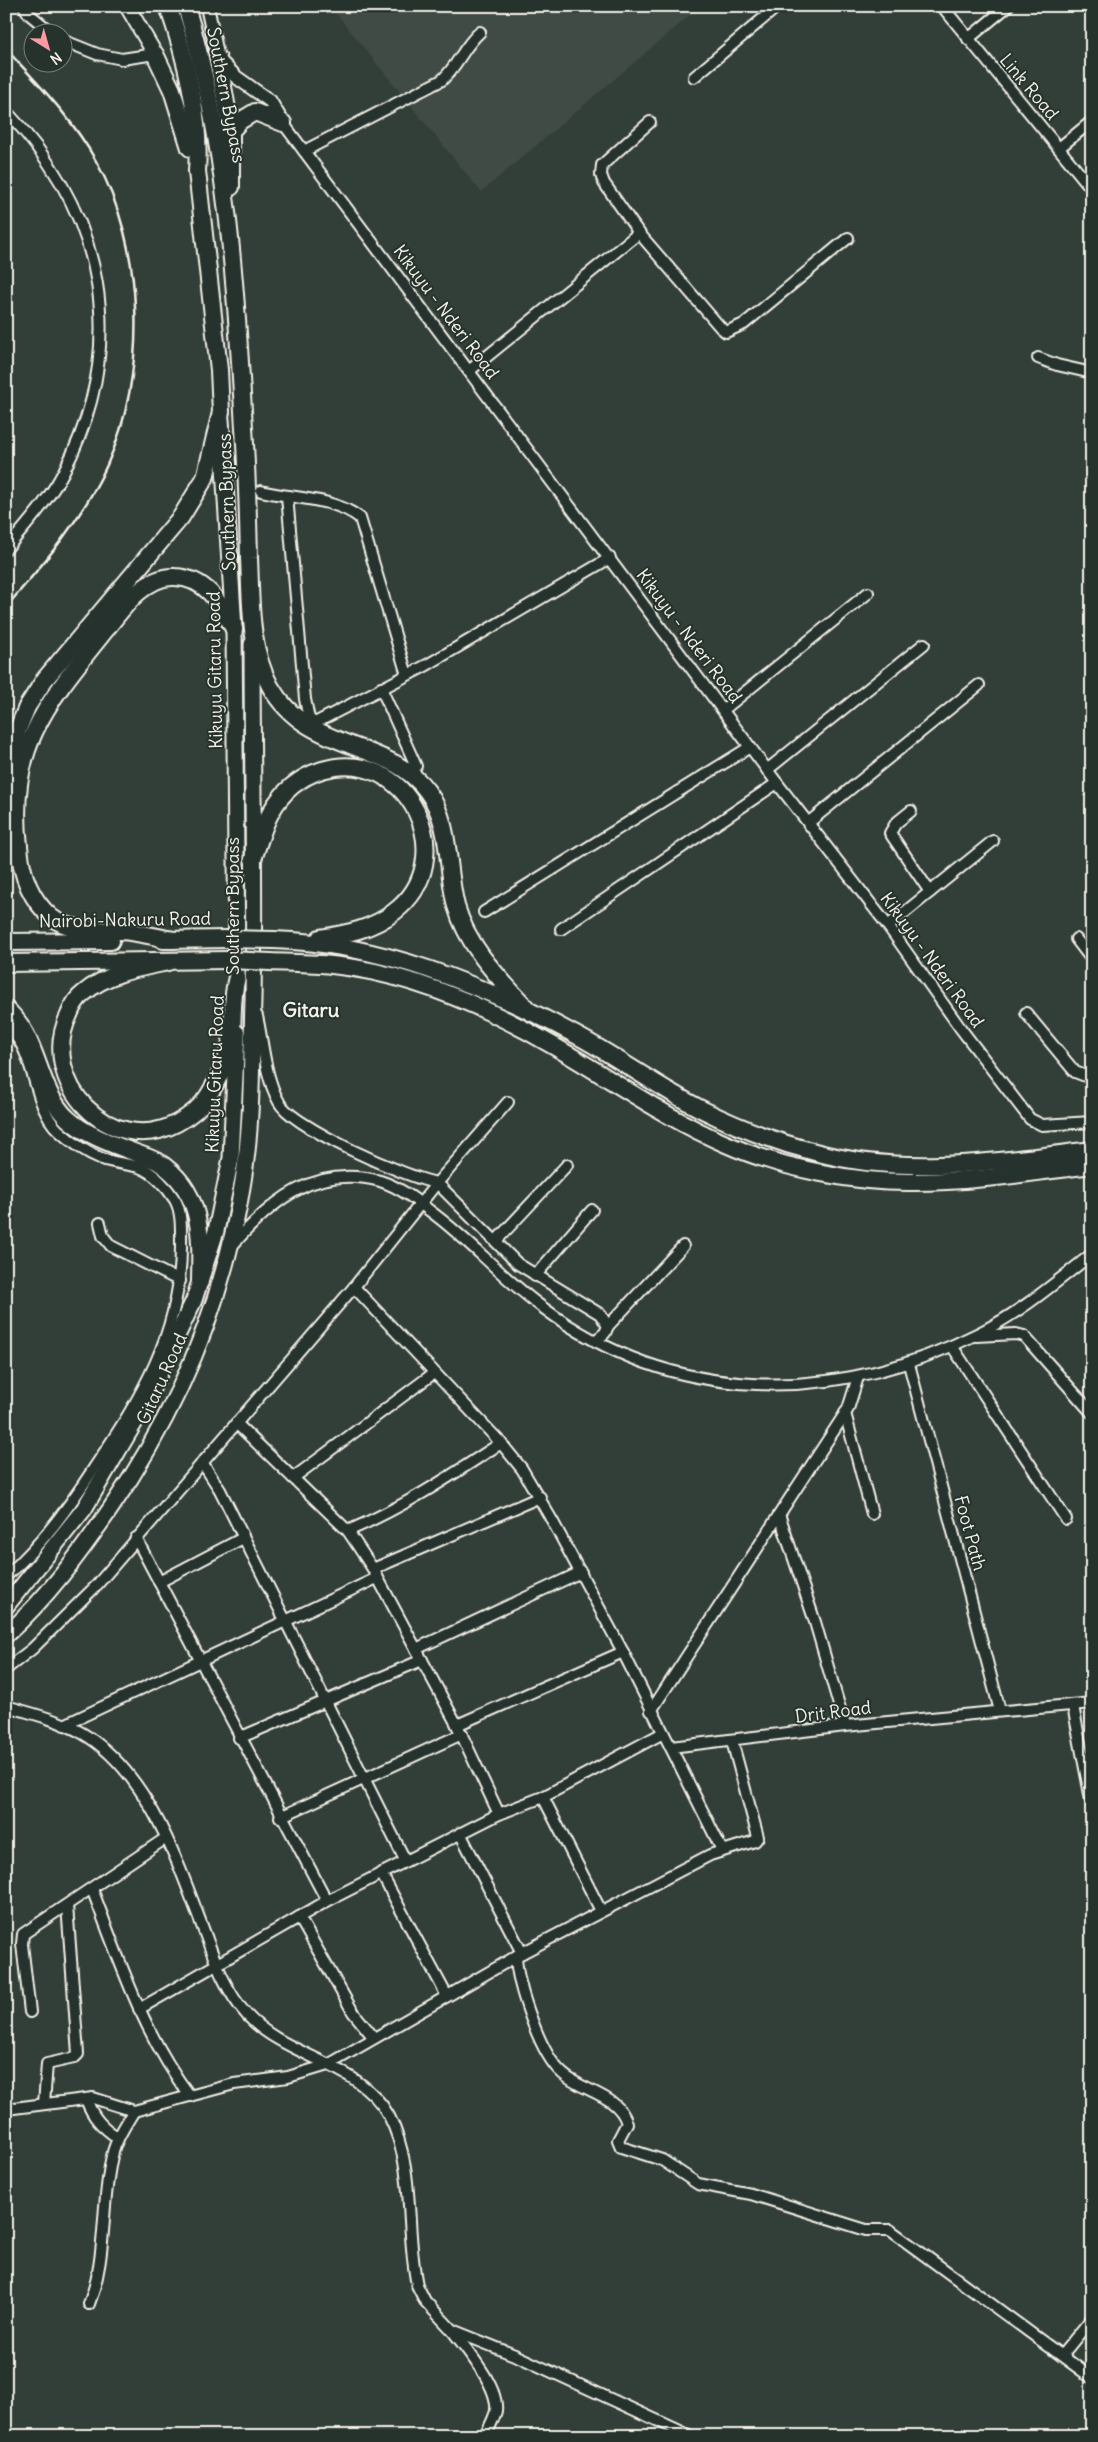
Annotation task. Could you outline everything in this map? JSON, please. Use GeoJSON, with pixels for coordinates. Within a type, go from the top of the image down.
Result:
{"type":"FeatureCollection","features":[{"type":"Feature","properties":{"kind":"highway","name":"Southern Bypass"},"geometry":{"type":"LineString","coordinates":[[168,6],[181,49],[199,146],[197,171],[219,370],[221,412]]}},
{"type":"Feature","properties":{"kind":"highway","name":"Southern Bypass"},"geometry":{"type":"LineString","coordinates":[[186,6],[204,77],[231,236],[244,430],[252,632]]}},
{"type":"Feature","properties":{"kind":"highway"},"geometry":{"type":"LineString","coordinates":[[156,54],[172,90],[197,171]]}},
{"type":"Feature","properties":{"kind":"highway"},"geometry":{"type":"LineString","coordinates":[[218,59],[231,131],[231,236]]}},
{"type":"Feature","properties":{"kind":"highway"},"geometry":{"type":"LineString","coordinates":[[231,131],[240,121],[255,112],[283,122]]}},
{"type":"Feature","properties":{"kind":"highway"},"geometry":{"type":"LineString","coordinates":[[6,774],[18,729],[27,707],[46,679],[122,589],[194,499],[205,478],[221,412]]}},
{"type":"Feature","properties":{"kind":"highway"},"geometry":{"type":"LineString","coordinates":[[173,940],[121,931],[98,931],[69,926],[52,917],[43,909],[26,883],[19,854],[16,814],[18,778],[32,732],[51,699],[126,605],[142,590],[162,578],[173,576],[195,581],[212,593],[234,629]]}},
{"type":"Feature","properties":{"kind":"highway"},"geometry":{"type":"LineString","coordinates":[[252,632],[269,684],[286,708],[298,719],[332,739],[390,760],[408,772],[427,791],[442,823],[452,887],[466,932],[493,971],[530,1012]]}},
{"type":"Feature","properties":{"kind":"highway"},"geometry":{"type":"LineString","coordinates":[[253,859],[270,813],[277,803],[295,783],[328,768],[364,767],[384,776],[395,784],[414,806],[424,828],[426,852],[421,875],[414,891],[406,902],[390,916],[373,925],[338,935],[305,941]]}},
{"type":"Feature","properties":{"kind":"highway","name":"Nairobi-Nakuru Road"},"geometry":{"type":"LineString","coordinates":[[6,942],[227,939],[305,941]]}},
{"type":"Feature","properties":{"kind":"highway"},"geometry":{"type":"LineString","coordinates":[[305,941],[384,956],[465,982],[575,1034],[701,1109],[767,1137],[816,1153],[873,1163],[943,1165],[984,1163],[1092,1150]]}},
{"type":"Feature","properties":{"kind":"highway"},"geometry":{"type":"LineString","coordinates":[[6,963],[229,960],[332,965],[357,969],[398,978],[458,999],[550,1044],[694,1128],[727,1145],[788,1164],[844,1176],[914,1182],[992,1177],[1092,1165]]}},
{"type":"Feature","properties":{"kind":"highway"},"geometry":{"type":"LineString","coordinates":[[168,962],[119,973],[83,993],[73,1006],[62,1033],[63,1062],[71,1088],[91,1112],[116,1128],[144,1134],[168,1128],[192,1113],[207,1098],[221,1070],[231,1042],[233,994],[237,977]]}},
{"type":"Feature","properties":{"kind":"highway"},"geometry":{"type":"LineString","coordinates":[[6,1009],[31,1042],[50,1094],[68,1118],[86,1132],[166,1166],[184,1186],[194,1205],[198,1220],[200,1282]]}},
{"type":"Feature","properties":{"kind":"main road"},"geometry":{"type":"LineString","coordinates":[[127,6],[156,54]]}},
{"type":"Feature","properties":{"kind":"main road","name":"Southern Bypass"},"geometry":{"type":"LineString","coordinates":[[221,412],[231,562]]}},
{"type":"Feature","properties":{"kind":"main road","name":"Kikuyu Gitaru Road"},"geometry":{"type":"LineString","coordinates":[[200,1282],[224,1197],[231,1158],[236,1064],[234,629],[231,562]]}},
{"type":"Feature","properties":{"kind":"main road","name":"Southern Bypass"},"geometry":{"type":"LineString","coordinates":[[252,632],[252,1093]]}},
{"type":"Feature","properties":{"kind":"main road","name":"Gitaru Road"},"geometry":{"type":"LineString","coordinates":[[6,1635],[66,1572],[140,1466],[196,1350],[216,1296],[229,1249],[244,1180],[252,1093]]}},
{"type":"Feature","properties":{"kind":"main road","name":"Gitaru Road"},"geometry":{"type":"LineString","coordinates":[[6,1606],[89,1501],[142,1410],[176,1342],[200,1282]]}},
{"type":"Feature","properties":{"kind":"street"},"geometry":{"type":"LineString","coordinates":[[24,6],[39,22]]}},
{"type":"Feature","properties":{"kind":"street"},"geometry":{"type":"LineString","coordinates":[[207,6],[218,59],[236,77],[270,102],[283,122]]}},
{"type":"Feature","properties":{"kind":"street"},"geometry":{"type":"LineString","coordinates":[[694,77],[778,6]]}},
{"type":"Feature","properties":{"kind":"street","name":"Link Road"},"geometry":{"type":"LineString","coordinates":[[942,6],[1092,189]]}},
{"type":"Feature","properties":{"kind":"street"},"geometry":{"type":"LineString","coordinates":[[968,39],[1008,6]]}},
{"type":"Feature","properties":{"kind":"street"},"geometry":{"type":"LineString","coordinates":[[304,151],[442,80],[454,69],[467,43],[480,32]]}},
{"type":"Feature","properties":{"kind":"street"},"geometry":{"type":"LineString","coordinates":[[72,44],[97,54],[122,59],[156,54]]}},
{"type":"Feature","properties":{"kind":"street"},"geometry":{"type":"LineString","coordinates":[[6,111],[45,156],[76,211],[99,290],[101,335],[94,395],[69,462],[43,504],[6,549]]}},
{"type":"Feature","properties":{"kind":"street"},"geometry":{"type":"LineString","coordinates":[[1059,148],[1092,121]]}},
{"type":"Feature","properties":{"kind":"street","name":"Kikuyu - Nderi Road"},"geometry":{"type":"LineString","coordinates":[[283,122],[767,770],[888,926],[958,1025],[1030,1119],[1042,1125],[1092,1122]]}},
{"type":"Feature","properties":{"kind":"street"},"geometry":{"type":"LineString","coordinates":[[650,122],[607,159],[601,170],[604,183],[639,233],[726,332],[744,324],[848,238]]}},
{"type":"Feature","properties":{"kind":"street"},"geometry":{"type":"LineString","coordinates":[[469,371],[639,233]]}},
{"type":"Feature","properties":{"kind":"street"},"geometry":{"type":"LineString","coordinates":[[1038,358],[1057,365],[1092,373]]}},
{"type":"Feature","properties":{"kind":"street"},"geometry":{"type":"LineString","coordinates":[[261,491],[324,503],[345,509],[360,518],[365,528],[407,675]]}},
{"type":"Feature","properties":{"kind":"street"},"geometry":{"type":"LineString","coordinates":[[287,496],[304,699],[309,719],[315,723],[407,675],[610,558]]}},
{"type":"Feature","properties":{"kind":"street"},"geometry":{"type":"LineString","coordinates":[[723,710],[868,593]]}},
{"type":"Feature","properties":{"kind":"street"},"geometry":{"type":"LineString","coordinates":[[767,770],[924,644]]}},
{"type":"Feature","properties":{"kind":"street"},"geometry":{"type":"LineString","coordinates":[[808,823],[979,685]]}},
{"type":"Feature","properties":{"kind":"street"},"geometry":{"type":"LineString","coordinates":[[381,688],[416,766]]}},
{"type":"Feature","properties":{"kind":"street"},"geometry":{"type":"LineString","coordinates":[[484,912],[750,747]]}},
{"type":"Feature","properties":{"kind":"street"},"geometry":{"type":"LineString","coordinates":[[561,929],[777,783]]}},
{"type":"Feature","properties":{"kind":"street"},"geometry":{"type":"LineString","coordinates":[[911,811],[896,823],[890,833],[930,892]]}},
{"type":"Feature","properties":{"kind":"street"},"geometry":{"type":"LineString","coordinates":[[888,926],[993,841]]}},
{"type":"Feature","properties":{"kind":"street"},"geometry":{"type":"LineString","coordinates":[[1076,939],[1092,960]]}},
{"type":"Feature","properties":{"kind":"street"},"geometry":{"type":"LineString","coordinates":[[253,1001],[273,1085],[279,1102],[290,1115],[338,1143],[419,1180],[437,1183],[496,1241],[510,1258],[535,1276],[600,1314],[608,1326]]}},
{"type":"Feature","properties":{"kind":"street"},"geometry":{"type":"LineString","coordinates":[[1026,1013],[1075,1072],[1088,1077],[1092,1076]]}},
{"type":"Feature","properties":{"kind":"street"},"geometry":{"type":"LineString","coordinates":[[6,1027],[12,1031],[23,1050],[46,1113],[57,1129],[81,1147],[102,1159],[141,1168],[163,1183],[176,1201],[181,1221],[180,1282],[176,1303],[160,1354],[141,1396],[70,1503],[35,1548],[6,1576]]}},
{"type":"Feature","properties":{"kind":"street"},"geometry":{"type":"LineString","coordinates":[[6,1669],[32,1649],[78,1604],[354,1286],[437,1183],[508,1102]]}},
{"type":"Feature","properties":{"kind":"street"},"geometry":{"type":"LineString","coordinates":[[496,1241],[567,1165]]}},
{"type":"Feature","properties":{"kind":"street"},"geometry":{"type":"LineString","coordinates":[[229,1249],[258,1217],[294,1191],[330,1178],[353,1177],[380,1182],[405,1192],[460,1233],[524,1294],[561,1322],[595,1341],[644,1362],[692,1376],[738,1384],[808,1384],[858,1377],[909,1364],[973,1336],[1020,1309],[1092,1254]]}},
{"type":"Feature","properties":{"kind":"street"},"geometry":{"type":"LineString","coordinates":[[535,1276],[592,1210]]}},
{"type":"Feature","properties":{"kind":"street"},"geometry":{"type":"LineString","coordinates":[[100,1223],[103,1236],[111,1246],[180,1282]]}},
{"type":"Feature","properties":{"kind":"street"},"geometry":{"type":"LineString","coordinates":[[595,1341],[605,1333],[608,1326],[683,1246]]}},
{"type":"Feature","properties":{"kind":"street"},"geometry":{"type":"LineString","coordinates":[[1069,1272],[1092,1263]]}},
{"type":"Feature","properties":{"kind":"street"},"geometry":{"type":"LineString","coordinates":[[354,1286],[501,1443],[540,1497],[623,1652],[722,1850]]}},
{"type":"Feature","properties":{"kind":"street"},"geometry":{"type":"LineString","coordinates":[[973,1336],[1016,1334],[1024,1336],[1092,1413]]}},
{"type":"Feature","properties":{"kind":"street"},"geometry":{"type":"LineString","coordinates":[[952,1346],[1066,1519]]}},
{"type":"Feature","properties":{"kind":"street","name":"Foot Path"},"geometry":{"type":"LineString","coordinates":[[909,1364],[1000,1711]]}},
{"type":"Feature","properties":{"kind":"street"},"geometry":{"type":"LineString","coordinates":[[293,1478],[434,1373]]}},
{"type":"Feature","properties":{"kind":"street"},"geometry":{"type":"LineString","coordinates":[[651,1711],[780,1516],[845,1413],[850,1404],[858,1377]]}},
{"type":"Feature","properties":{"kind":"street"},"geometry":{"type":"LineString","coordinates":[[845,1413],[872,1514]]}},
{"type":"Feature","properties":{"kind":"street"},"geometry":{"type":"LineString","coordinates":[[236,1423],[348,1531],[375,1574],[422,1660],[459,1730],[499,1814]]}},
{"type":"Feature","properties":{"kind":"street"},"geometry":{"type":"LineString","coordinates":[[348,1531],[388,1514],[419,1497],[501,1443]]}},
{"type":"Feature","properties":{"kind":"street"},"geometry":{"type":"LineString","coordinates":[[202,1462],[220,1490],[324,1702],[405,1860]]}},
{"type":"Feature","properties":{"kind":"street"},"geometry":{"type":"LineString","coordinates":[[64,1725],[284,1621],[375,1574],[540,1497]]}},
{"type":"Feature","properties":{"kind":"street"},"geometry":{"type":"LineString","coordinates":[[780,1516],[815,1622],[845,1726]]}},
{"type":"Feature","properties":{"kind":"street"},"geometry":{"type":"LineString","coordinates":[[136,1538],[280,1816],[327,1901]]}},
{"type":"Feature","properties":{"kind":"street"},"geometry":{"type":"LineString","coordinates":[[159,1582],[243,1538]]}},
{"type":"Feature","properties":{"kind":"street"},"geometry":{"type":"LineString","coordinates":[[416,1649],[581,1572]]}},
{"type":"Feature","properties":{"kind":"street"},"geometry":{"type":"LineString","coordinates":[[280,1816],[363,1778],[623,1652]]}},
{"type":"Feature","properties":{"kind":"street"},"geometry":{"type":"LineString","coordinates":[[240,1738],[422,1660]]}},
{"type":"Feature","properties":{"kind":"street","name":"Drit Road"},"geometry":{"type":"LineString","coordinates":[[671,1747],[845,1726],[1092,1703]]}},
{"type":"Feature","properties":{"kind":"street"},"geometry":{"type":"LineString","coordinates":[[6,1706],[64,1725],[95,1741],[120,1763],[140,1790],[166,1838],[179,1865],[216,1963],[233,1995],[247,2015],[257,2024],[353,2080],[384,2108],[403,2151],[417,2285],[425,2301],[452,2330],[486,2379],[495,2397],[496,2412],[485,2436]]}},
{"type":"Feature","properties":{"kind":"street"},"geometry":{"type":"LineString","coordinates":[[1073,1706],[1092,1805]]}},
{"type":"Feature","properties":{"kind":"street"},"geometry":{"type":"LineString","coordinates":[[139,2009],[216,1963],[327,1901],[499,1814],[543,1797],[663,1733]]}},
{"type":"Feature","properties":{"kind":"street"},"geometry":{"type":"LineString","coordinates":[[6,2109],[92,2098],[134,2111],[234,2084],[288,2077],[328,2065],[519,1955],[722,1850],[755,1841],[758,1837],[732,1741]]}},
{"type":"Feature","properties":{"kind":"street"},"geometry":{"type":"LineString","coordinates":[[543,1797],[601,1912]]}},
{"type":"Feature","properties":{"kind":"street"},"geometry":{"type":"LineString","coordinates":[[460,1833],[519,1955],[518,1976],[525,2001],[540,2038],[558,2070],[600,2095],[624,2113],[627,2123],[618,2140],[621,2147],[662,2160],[698,2184],[751,2194],[866,2230],[890,2230],[1092,2378]]}},
{"type":"Feature","properties":{"kind":"street"},"geometry":{"type":"LineString","coordinates":[[30,2012],[22,1936],[166,1838]]}},
{"type":"Feature","properties":{"kind":"street"},"geometry":{"type":"LineString","coordinates":[[381,1873],[447,1996]]}},
{"type":"Feature","properties":{"kind":"street"},"geometry":{"type":"LineString","coordinates":[[92,1889],[139,2009],[170,2069],[190,2096]]}},
{"type":"Feature","properties":{"kind":"street"},"geometry":{"type":"LineString","coordinates":[[44,2104],[47,2064],[74,2058],[78,2054],[67,1905]]}},
{"type":"Feature","properties":{"kind":"street"},"geometry":{"type":"LineString","coordinates":[[299,1918],[353,2012],[374,2038]]}},
{"type":"Feature","properties":{"kind":"street"},"geometry":{"type":"LineString","coordinates":[[86,2099],[92,2114],[98,2122],[118,2138]]}},
{"type":"Feature","properties":{"kind":"street"},"geometry":{"type":"LineString","coordinates":[[89,2304],[98,2275],[107,2181],[118,2138],[134,2111]]}},
{"type":"Feature","properties":{"kind":"street"},"geometry":{"type":"LineString","coordinates":[[1062,2355],[1092,2318]]}},
{"type":"Feature","properties":{"kind":"street"},"geometry":{"type":"LineString","coordinates":[[452,2330],[517,2356],[691,2436]]}},
{"type":"Feature","properties":{"kind":"shaded area"},"geometry":{"type":"Polygon","coordinates":[[[330,6],[701,6],[481,192],[330,6]]]}},
{"type":"Feature","properties":{"kind":"railway"},"geometry":{"type":"LineString","coordinates":[[6,49],[66,116],[96,161],[112,195],[124,232],[132,271],[135,312],[134,352],[129,392],[120,430],[107,465],[75,522],[6,607]]}},
{"type":"Feature","properties":{"kind":"district","name":"Gitaru"},"geometry":{"type":"Point","coordinates":[311,1010]}}]}
